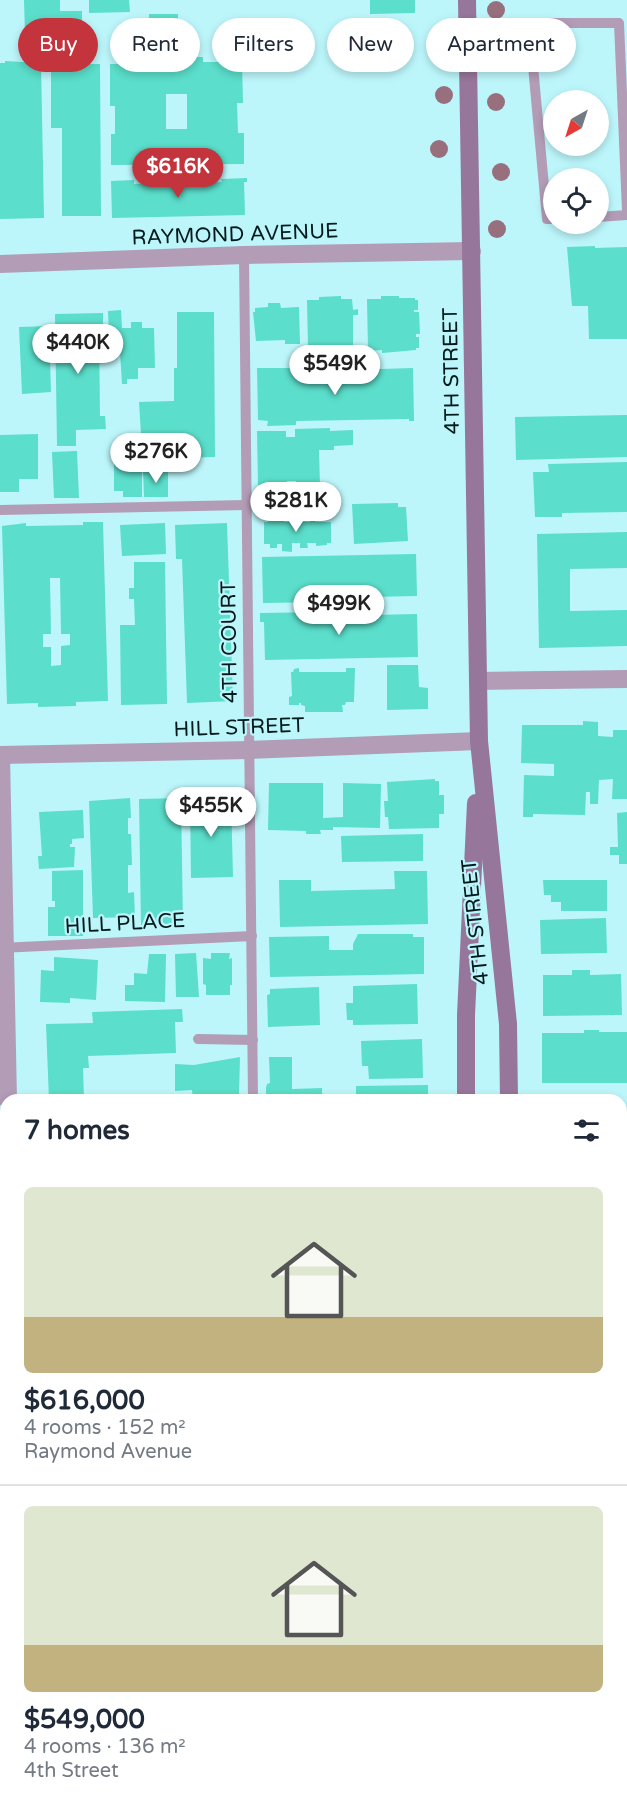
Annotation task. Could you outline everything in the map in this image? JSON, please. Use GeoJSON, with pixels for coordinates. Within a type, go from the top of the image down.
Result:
{"type":"FeatureCollection","features":[{"type":"Feature","properties":{"kind":"street","name":"4TH STREET"},"geometry":{"type":"LineString","coordinates":[[467,0],[467,18]]}},
{"type":"Feature","properties":{"kind":"street","name":"4TH STREET"},"geometry":{"type":"LineString","coordinates":[[466,1094],[466,1015],[479,741],[468,72]]}},
{"type":"Feature","properties":{"kind":"street","name":"RAYMOND AVENUE"},"geometry":{"type":"LineString","coordinates":[[0,264],[244,255],[472,251]]}},
{"type":"Feature","properties":{"kind":"street"},"geometry":{"type":"LineString","coordinates":[[478,681],[627,679]]}},
{"type":"Feature","properties":{"kind":"street","name":"4TH STREET"},"geometry":{"type":"LineString","coordinates":[[479,741],[508,1024],[509,1094]]}},
{"type":"Feature","properties":{"kind":"street","name":"HILL STREET"},"geometry":{"type":"LineString","coordinates":[[1,755],[250,750],[479,741]]}},
{"type":"Feature","properties":{"kind":"street"},"geometry":{"type":"LineString","coordinates":[[1,755],[2,948],[8,1094]]}},
{"type":"Feature","properties":{"kind":"lane"},"geometry":{"type":"LineString","coordinates":[[576,23],[619,23],[627,213],[609,215]]}},
{"type":"Feature","properties":{"kind":"lane"},"geometry":{"type":"LineString","coordinates":[[534,72],[543,175]]}},
{"type":"Feature","properties":{"kind":"lane","name":"4TH COURT"},"geometry":{"type":"LineString","coordinates":[[244,255],[254,1094]]}},
{"type":"Feature","properties":{"kind":"lane"},"geometry":{"type":"LineString","coordinates":[[0,510],[246,505]]}},
{"type":"Feature","properties":{"kind":"lane","name":"HILL PLACE"},"geometry":{"type":"LineString","coordinates":[[2,948],[252,936]]}},
{"type":"Feature","properties":{"kind":"lane"},"geometry":{"type":"LineString","coordinates":[[198,1039],[253,1040]]}},
{"type":"Feature","properties":{"kind":"building"},"geometry":{"type":"Polygon","coordinates":[[[24,0],[60,0],[60,11],[82,11],[82,18],[25,18],[24,0]]]}},
{"type":"Feature","properties":{"kind":"building"},"geometry":{"type":"Polygon","coordinates":[[[89,0],[129,0],[130,12],[89,13],[89,0]]]}},
{"type":"Feature","properties":{"kind":"building"},"geometry":{"type":"Polygon","coordinates":[[[370,0],[415,0],[415,13],[370,14],[370,0]]]}},
{"type":"Feature","properties":{"kind":"building"},"geometry":{"type":"Polygon","coordinates":[[[149,14],[178,14],[178,18],[149,18],[149,14]]]}},
{"type":"Feature","properties":{"kind":"building"},"geometry":{"type":"Polygon","coordinates":[[[200,57],[203,57],[203,62],[212,62],[212,72],[242,72],[243,103],[237,103],[238,133],[244,133],[244,164],[111,165],[111,134],[115,134],[115,106],[110,106],[110,72],[200,72],[200,57]],[[166,94],[166,129],[187,129],[187,94],[166,94]]]}},
{"type":"Feature","properties":{"kind":"building"},"geometry":{"type":"Polygon","coordinates":[[[5,61],[18,62],[18,72],[41,72],[44,218],[0,219],[0,63],[5,63],[5,61]]]}},
{"type":"Feature","properties":{"kind":"building"},"geometry":{"type":"Polygon","coordinates":[[[98,64],[100,64],[101,216],[62,216],[62,128],[51,128],[51,72],[98,72],[98,64]]]}},
{"type":"Feature","properties":{"kind":"building"},"geometry":{"type":"Polygon","coordinates":[[[247,178],[247,182],[244,182],[245,215],[112,218],[111,181],[134,180],[134,184],[153,183],[153,181],[202,180],[202,183],[222,182],[221,179],[247,178]]]}},
{"type":"Feature","properties":{"kind":"building"},"geometry":{"type":"Polygon","coordinates":[[[595,246],[595,248],[627,247],[627,339],[589,339],[588,306],[572,306],[567,247],[595,246]]]}},
{"type":"Feature","properties":{"kind":"building"},"geometry":{"type":"Polygon","coordinates":[[[341,296],[341,299],[352,299],[353,310],[358,309],[358,315],[353,315],[353,346],[308,348],[307,300],[341,296]]]}},
{"type":"Feature","properties":{"kind":"building"},"geometry":{"type":"Polygon","coordinates":[[[381,296],[399,296],[399,298],[418,300],[418,310],[414,312],[419,312],[420,334],[416,334],[416,337],[419,337],[419,348],[382,353],[382,350],[368,351],[367,299],[381,299],[381,296]]]}},
{"type":"Feature","properties":{"kind":"building"},"geometry":{"type":"Polygon","coordinates":[[[268,303],[280,303],[281,308],[299,307],[300,344],[285,344],[285,340],[256,341],[253,312],[255,308],[268,307],[268,303]]]}},
{"type":"Feature","properties":{"kind":"building"},"geometry":{"type":"Polygon","coordinates":[[[121,310],[122,328],[131,328],[131,322],[142,322],[142,328],[154,328],[155,368],[138,368],[138,379],[127,379],[127,384],[122,384],[119,336],[109,336],[108,311],[121,310]]]}},
{"type":"Feature","properties":{"kind":"building"},"geometry":{"type":"Polygon","coordinates":[[[177,312],[214,312],[215,457],[178,458],[178,437],[170,437],[170,449],[142,450],[139,402],[174,401],[174,368],[177,368],[177,312]]]}},
{"type":"Feature","properties":{"kind":"building"},"geometry":{"type":"Polygon","coordinates":[[[103,313],[103,329],[99,329],[100,416],[105,416],[106,429],[76,430],[76,446],[57,446],[55,314],[103,313]]]}},
{"type":"Feature","properties":{"kind":"building"},"geometry":{"type":"Polygon","coordinates":[[[49,326],[51,392],[22,394],[19,327],[49,326]]]}},
{"type":"Feature","properties":{"kind":"building"},"geometry":{"type":"Polygon","coordinates":[[[257,368],[296,368],[296,376],[349,373],[349,370],[413,368],[414,421],[409,421],[409,419],[296,421],[296,425],[267,426],[268,421],[258,420],[257,368]]]}},
{"type":"Feature","properties":{"kind":"building"},"geometry":{"type":"Polygon","coordinates":[[[627,415],[627,457],[516,460],[515,417],[627,415]]]}},
{"type":"Feature","properties":{"kind":"building"},"geometry":{"type":"Polygon","coordinates":[[[330,428],[330,431],[353,430],[353,445],[334,446],[334,450],[319,450],[320,486],[296,486],[296,481],[287,481],[287,484],[258,486],[257,431],[286,431],[286,437],[295,437],[295,429],[330,428]]]}},
{"type":"Feature","properties":{"kind":"building"},"geometry":{"type":"Polygon","coordinates":[[[38,434],[38,479],[19,479],[19,492],[0,492],[0,435],[38,434]]]}},
{"type":"Feature","properties":{"kind":"building"},"geometry":{"type":"Polygon","coordinates":[[[77,451],[79,498],[54,498],[52,452],[77,451]]]}},
{"type":"Feature","properties":{"kind":"building"},"geometry":{"type":"Polygon","coordinates":[[[114,455],[136,455],[136,458],[142,458],[142,497],[123,497],[123,491],[114,491],[114,455]]]}},
{"type":"Feature","properties":{"kind":"building"},"geometry":{"type":"Polygon","coordinates":[[[627,462],[627,512],[562,513],[562,517],[535,517],[533,472],[549,472],[548,464],[627,462]]]}},
{"type":"Feature","properties":{"kind":"building"},"geometry":{"type":"Polygon","coordinates":[[[168,470],[168,497],[144,497],[143,471],[168,470]]]}},
{"type":"Feature","properties":{"kind":"building"},"geometry":{"type":"Polygon","coordinates":[[[398,503],[398,507],[406,507],[408,541],[354,544],[352,504],[398,503]]]}},
{"type":"Feature","properties":{"kind":"building"},"geometry":{"type":"Polygon","coordinates":[[[268,516],[284,518],[284,522],[310,522],[309,517],[315,517],[315,522],[331,522],[331,543],[316,546],[316,543],[307,543],[308,548],[300,548],[300,543],[292,543],[292,552],[282,551],[282,544],[277,544],[277,548],[270,548],[270,544],[264,544],[264,522],[268,522],[268,516]]]}},
{"type":"Feature","properties":{"kind":"building"},"geometry":{"type":"Polygon","coordinates":[[[83,522],[103,522],[108,701],[76,702],[76,706],[38,707],[38,703],[7,704],[2,526],[26,523],[26,526],[83,525],[83,522]],[[50,578],[51,634],[43,634],[43,647],[51,647],[51,666],[61,665],[61,646],[70,645],[70,634],[61,634],[60,578],[50,578]]]}},
{"type":"Feature","properties":{"kind":"building"},"geometry":{"type":"Polygon","coordinates":[[[165,523],[166,554],[122,556],[120,525],[165,523]]]}},
{"type":"Feature","properties":{"kind":"building"},"geometry":{"type":"Polygon","coordinates":[[[227,523],[233,701],[187,703],[182,559],[176,559],[175,525],[227,523]]]}},
{"type":"Feature","properties":{"kind":"building"},"geometry":{"type":"Polygon","coordinates":[[[627,532],[627,568],[570,569],[570,611],[627,610],[627,646],[539,648],[537,534],[627,532]]]}},
{"type":"Feature","properties":{"kind":"building"},"geometry":{"type":"Polygon","coordinates":[[[416,554],[417,596],[323,598],[323,602],[263,603],[262,557],[416,554]]]}},
{"type":"Feature","properties":{"kind":"building"},"geometry":{"type":"Polygon","coordinates":[[[134,562],[165,562],[167,704],[121,705],[120,625],[135,625],[134,599],[129,599],[129,588],[134,588],[134,562]]]}},
{"type":"Feature","properties":{"kind":"building"},"geometry":{"type":"Polygon","coordinates":[[[324,612],[324,616],[417,614],[418,657],[265,660],[264,622],[260,622],[260,613],[324,612]]]}},
{"type":"Feature","properties":{"kind":"building"},"geometry":{"type":"Polygon","coordinates":[[[387,665],[418,665],[419,687],[428,688],[428,709],[387,710],[387,665]]]}},
{"type":"Feature","properties":{"kind":"building"},"geometry":{"type":"Polygon","coordinates":[[[299,668],[299,672],[346,672],[346,668],[355,668],[354,702],[346,702],[342,705],[343,712],[305,712],[305,706],[301,703],[289,705],[289,697],[292,696],[291,672],[299,668]]]}},
{"type":"Feature","properties":{"kind":"building"},"geometry":{"type":"Polygon","coordinates":[[[583,721],[598,722],[598,736],[613,737],[613,730],[627,730],[627,799],[612,799],[613,779],[599,780],[598,804],[590,804],[590,792],[586,792],[585,815],[533,814],[533,817],[523,817],[524,775],[554,776],[554,764],[521,763],[522,725],[583,725],[583,721]]]}},
{"type":"Feature","properties":{"kind":"building"},"geometry":{"type":"Polygon","coordinates":[[[435,779],[439,781],[439,795],[444,795],[444,814],[439,814],[439,828],[389,829],[388,817],[385,817],[384,801],[388,801],[387,782],[435,779]]]}},
{"type":"Feature","properties":{"kind":"building"},"geometry":{"type":"Polygon","coordinates":[[[269,783],[323,783],[323,818],[343,817],[343,783],[381,784],[380,828],[333,827],[333,830],[320,830],[321,834],[306,834],[306,831],[268,830],[269,783]]]}},
{"type":"Feature","properties":{"kind":"building"},"geometry":{"type":"Polygon","coordinates":[[[130,798],[131,818],[128,818],[128,834],[131,834],[132,865],[128,865],[128,893],[134,892],[135,917],[93,918],[89,801],[130,798]]]}},
{"type":"Feature","properties":{"kind":"building"},"geometry":{"type":"Polygon","coordinates":[[[181,798],[183,925],[141,926],[139,799],[181,798]]]}},
{"type":"Feature","properties":{"kind":"building"},"geometry":{"type":"Polygon","coordinates":[[[231,798],[233,877],[191,878],[190,800],[231,798]]]}},
{"type":"Feature","properties":{"kind":"building"},"geometry":{"type":"Polygon","coordinates":[[[83,810],[84,838],[72,839],[72,844],[70,844],[70,847],[75,847],[74,867],[39,869],[38,856],[42,856],[39,812],[83,810]]]}},
{"type":"Feature","properties":{"kind":"building"},"geometry":{"type":"Polygon","coordinates":[[[627,812],[627,864],[619,864],[619,855],[610,855],[610,847],[618,847],[617,813],[627,812]]]}},
{"type":"Feature","properties":{"kind":"building"},"geometry":{"type":"Polygon","coordinates":[[[423,834],[423,861],[342,862],[341,836],[423,834]]]}},
{"type":"Feature","properties":{"kind":"building"},"geometry":{"type":"Polygon","coordinates":[[[83,870],[83,936],[48,936],[48,907],[55,907],[55,901],[52,901],[52,871],[83,870]]]}},
{"type":"Feature","properties":{"kind":"building"},"geometry":{"type":"Polygon","coordinates":[[[394,871],[427,871],[428,924],[280,927],[279,880],[311,880],[311,891],[395,889],[394,871]]]}},
{"type":"Feature","properties":{"kind":"building"},"geometry":{"type":"Polygon","coordinates":[[[543,880],[607,880],[607,911],[561,911],[561,902],[551,902],[551,895],[544,895],[543,880]]]}},
{"type":"Feature","properties":{"kind":"building"},"geometry":{"type":"Polygon","coordinates":[[[606,918],[607,953],[541,954],[540,920],[606,918]]]}},
{"type":"Feature","properties":{"kind":"building"},"geometry":{"type":"Polygon","coordinates":[[[358,934],[413,934],[413,937],[424,937],[424,974],[270,977],[269,937],[329,936],[329,950],[353,950],[358,934]]]}},
{"type":"Feature","properties":{"kind":"building"},"geometry":{"type":"Polygon","coordinates":[[[196,953],[199,997],[176,997],[175,954],[196,953]]]}},
{"type":"Feature","properties":{"kind":"building"},"geometry":{"type":"Polygon","coordinates":[[[211,953],[230,953],[232,985],[230,985],[230,995],[206,995],[206,985],[203,984],[203,958],[211,959],[211,953]]]}},
{"type":"Feature","properties":{"kind":"building"},"geometry":{"type":"Polygon","coordinates":[[[149,954],[166,954],[165,1002],[125,1001],[125,985],[134,985],[134,973],[147,974],[149,954]]]}},
{"type":"Feature","properties":{"kind":"building"},"geometry":{"type":"Polygon","coordinates":[[[54,957],[98,960],[96,1000],[70,998],[70,1003],[40,1002],[41,970],[54,971],[54,957]]]}},
{"type":"Feature","properties":{"kind":"building"},"geometry":{"type":"Polygon","coordinates":[[[572,970],[590,970],[590,975],[621,974],[622,1015],[543,1016],[543,975],[572,975],[572,970]]]}},
{"type":"Feature","properties":{"kind":"building"},"geometry":{"type":"Polygon","coordinates":[[[417,984],[418,1024],[353,1025],[353,1020],[347,1020],[346,1003],[353,1003],[353,986],[417,984]]]}},
{"type":"Feature","properties":{"kind":"building"},"geometry":{"type":"Polygon","coordinates":[[[319,987],[320,1025],[268,1027],[267,995],[270,994],[270,989],[319,987]]]}},
{"type":"Feature","properties":{"kind":"building"},"geometry":{"type":"Polygon","coordinates":[[[182,1009],[183,1022],[175,1022],[176,1053],[88,1056],[89,1068],[83,1068],[84,1094],[49,1094],[46,1024],[93,1023],[92,1012],[182,1009]]]}},
{"type":"Feature","properties":{"kind":"building"},"geometry":{"type":"Polygon","coordinates":[[[584,1030],[627,1032],[627,1083],[542,1083],[542,1033],[584,1033],[584,1030]]]}},
{"type":"Feature","properties":{"kind":"building"},"geometry":{"type":"Polygon","coordinates":[[[422,1039],[423,1078],[369,1079],[368,1066],[362,1066],[361,1041],[422,1039]]]}},
{"type":"Feature","properties":{"kind":"building"},"geometry":{"type":"Polygon","coordinates":[[[240,1057],[239,1094],[192,1094],[192,1090],[175,1091],[175,1064],[194,1065],[240,1057]]]}},
{"type":"Feature","properties":{"kind":"building"},"geometry":{"type":"Polygon","coordinates":[[[269,1057],[292,1057],[292,1089],[322,1088],[322,1094],[266,1094],[267,1084],[270,1083],[269,1057]]]}},
{"type":"Feature","properties":{"kind":"building"},"geometry":{"type":"Polygon","coordinates":[[[428,1085],[428,1094],[356,1094],[356,1086],[428,1085]]]}}]}
